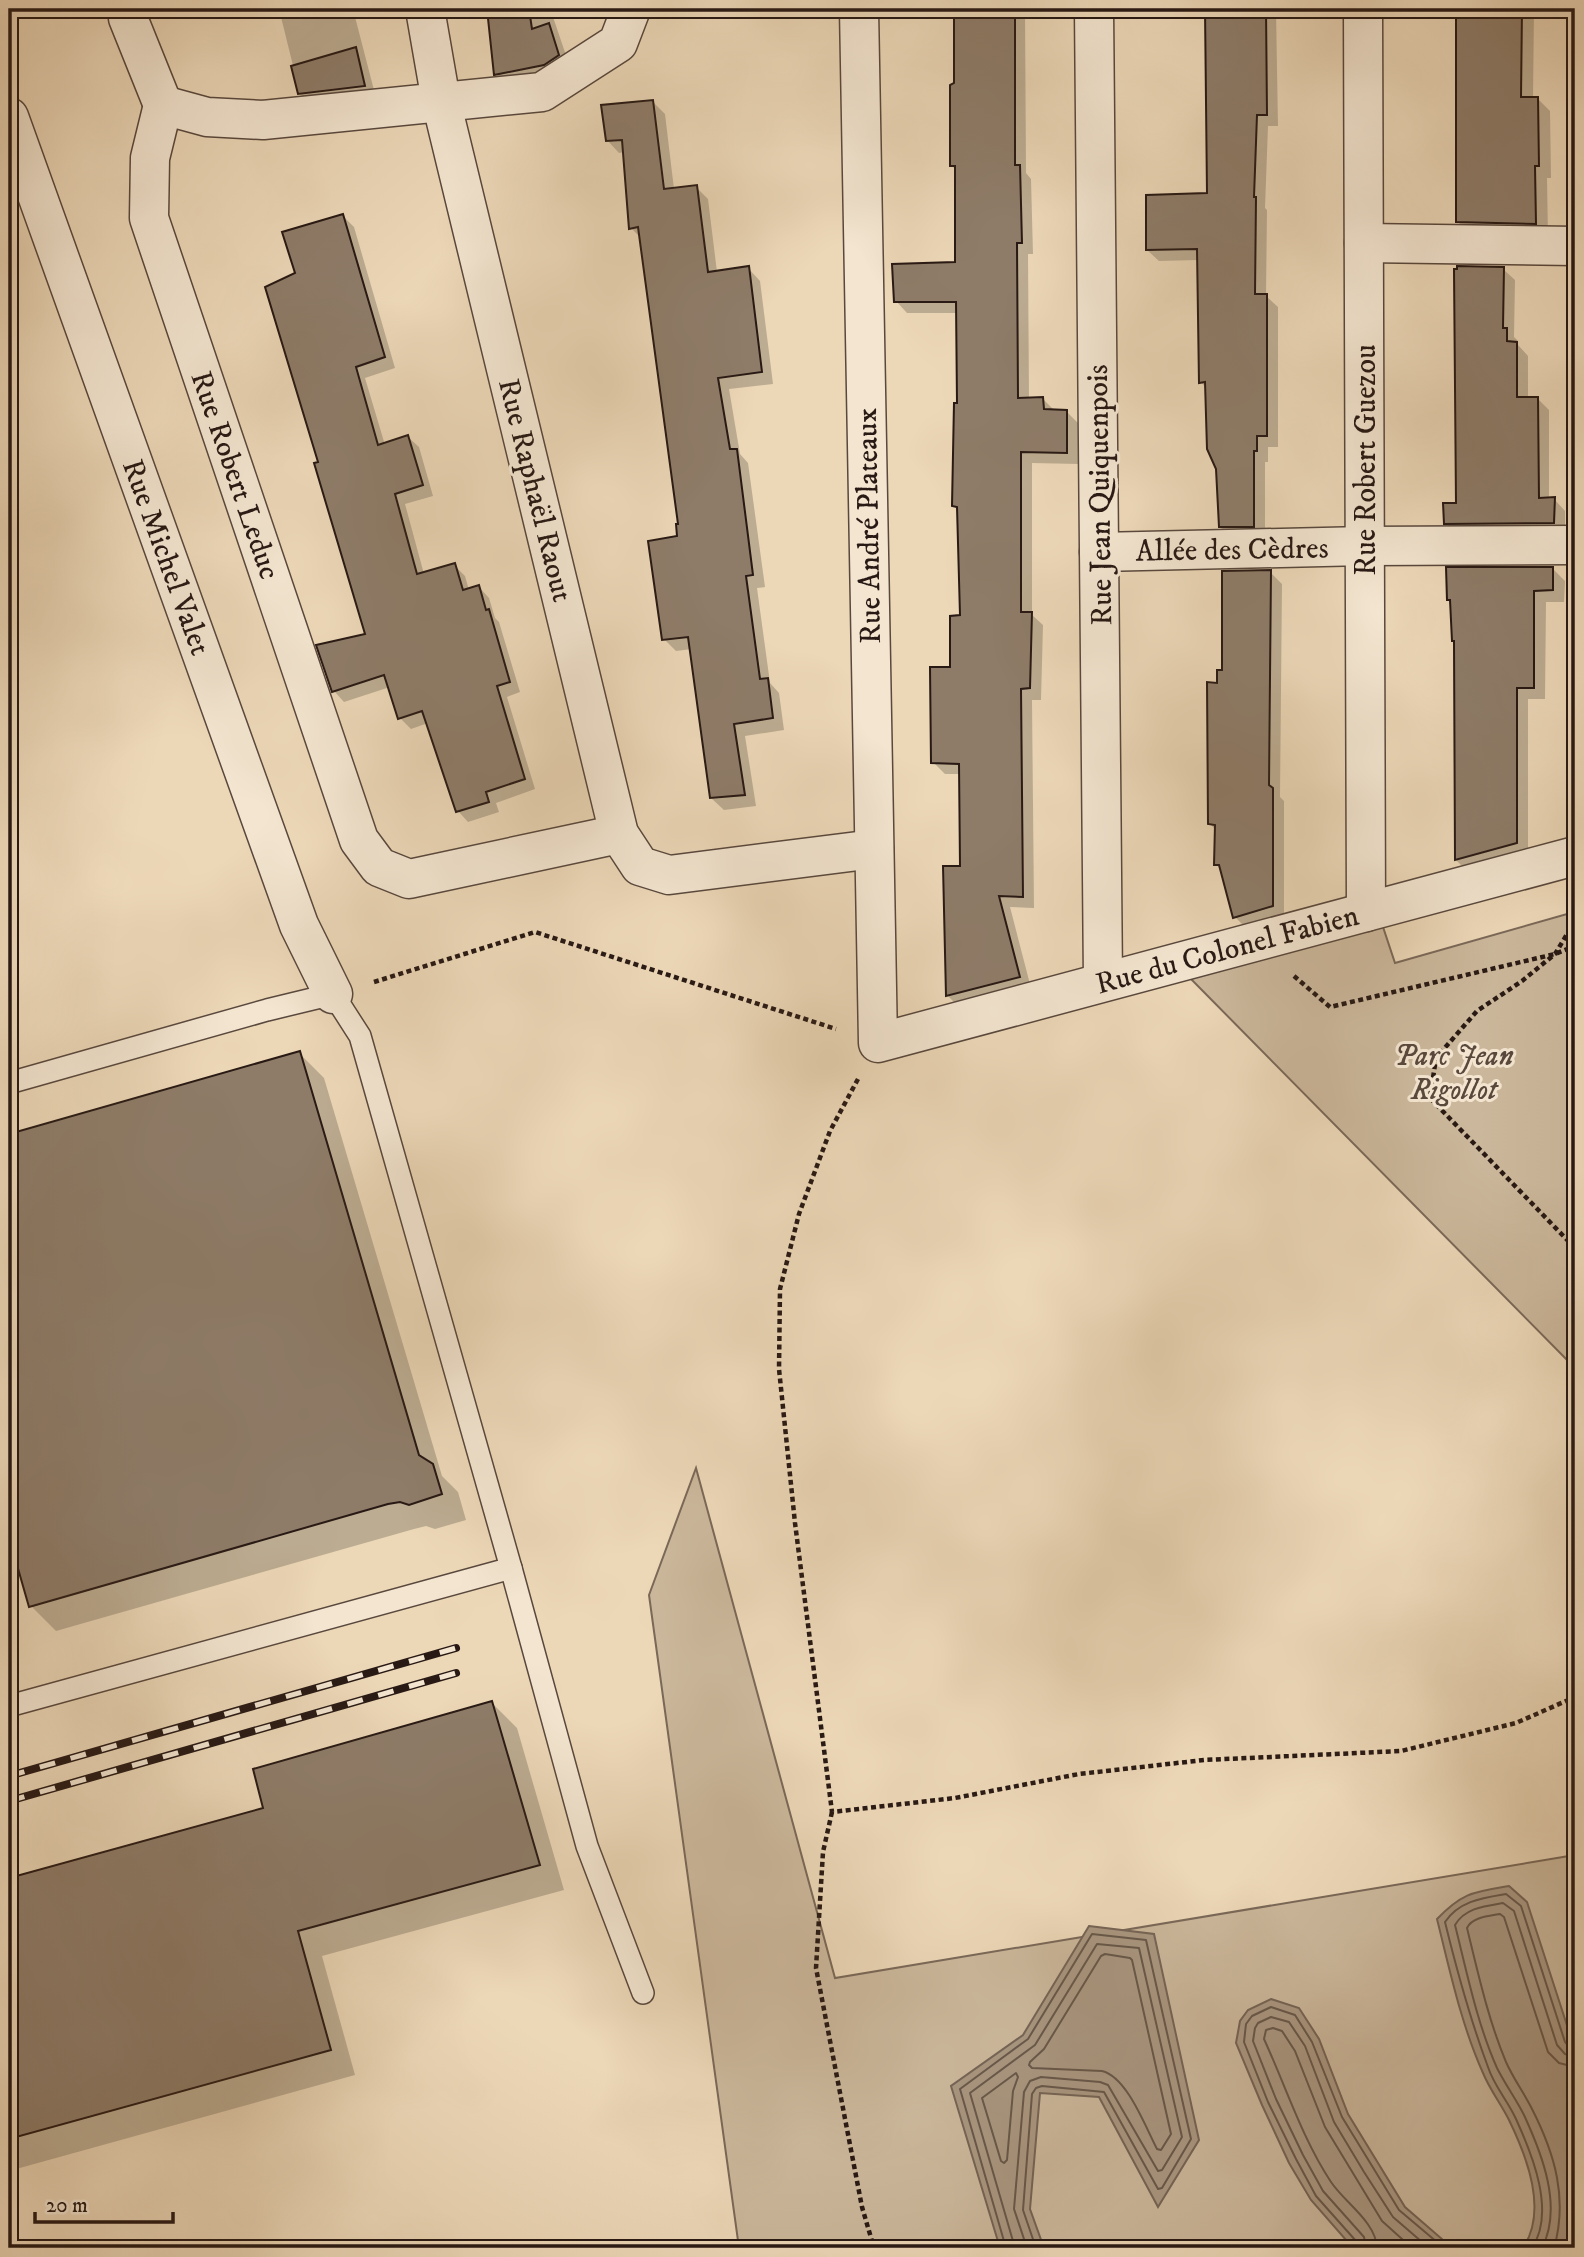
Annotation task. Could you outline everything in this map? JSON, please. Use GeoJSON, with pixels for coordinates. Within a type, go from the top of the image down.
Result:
{"type":"FeatureCollection","features":[{"type":"Feature","properties":{"kind":"street"},"geometry":{"type":"LineString","coordinates":[[127,9],[128,18],[163,105],[206,117],[263,120],[542,92],[618,43],[631,9]]}},
{"type":"Feature","properties":{"kind":"street","name":"Rue Raphaël Raout"},"geometry":{"type":"LineString","coordinates":[[425,9],[441,101],[619,834],[640,866],[669,875],[874,849]]}},
{"type":"Feature","properties":{"kind":"street","name":"Rue André Plateaux"},"geometry":{"type":"LineString","coordinates":[[859,9],[878,1043]]}},
{"type":"Feature","properties":{"kind":"street","name":"Rue Jean Quiquenpois"},"geometry":{"type":"LineString","coordinates":[[1094,9],[1103,982]]}},
{"type":"Feature","properties":{"kind":"street","name":"Rue Robert Guezou"},"geometry":{"type":"LineString","coordinates":[[1363,9],[1366,912]]}},
{"type":"Feature","properties":{"kind":"street","name":"Rue Robert Leduc"},"geometry":{"type":"LineString","coordinates":[[163,105],[150,158],[149,218],[359,840],[379,867],[409,879],[619,834]]}},
{"type":"Feature","properties":{"kind":"street","name":"Rue Michel Valet"},"geometry":{"type":"LineString","coordinates":[[9,117],[299,925],[333,994]]}},
{"type":"Feature","properties":{"kind":"street"},"geometry":{"type":"LineString","coordinates":[[1364,243],[1575,246]]}},
{"type":"Feature","properties":{"kind":"street","name":"Allée des Cèdres"},"geometry":{"type":"LineString","coordinates":[[1099,552],[1575,545]]}},
{"type":"Feature","properties":{"kind":"street","name":"Rue du Colonel Fabien"},"geometry":{"type":"LineString","coordinates":[[878,1043],[1575,856]]}},
{"type":"Feature","properties":{"kind":"lane"},"geometry":{"type":"LineString","coordinates":[[9,1083],[333,994],[360,1036],[511,1567],[587,1846],[643,1993]]}},
{"type":"Feature","properties":{"kind":"lane"},"geometry":{"type":"LineString","coordinates":[[9,1706],[511,1567]]}},
{"type":"Feature","properties":{"kind":"path"},"geometry":{"type":"LineString","coordinates":[[1575,921],[1555,954],[1522,981],[1477,1011],[1436,1058],[1430,1098],[1575,1248]]}},
{"type":"Feature","properties":{"kind":"path"},"geometry":{"type":"LineString","coordinates":[[333,994],[536,932],[878,1043],[830,1131],[799,1214],[780,1289],[779,1369],[794,1523],[832,1812],[823,1852],[816,1968],[862,2207],[874,2248]]}},
{"type":"Feature","properties":{"kind":"path"},"geometry":{"type":"LineString","coordinates":[[1254,941],[1329,1007],[1555,954],[1575,946]]}},
{"type":"Feature","properties":{"kind":"path"},"geometry":{"type":"LineString","coordinates":[[832,1812],[955,1798],[1079,1774],[1204,1759],[1401,1751],[1516,1723],[1575,1697]]}},
{"type":"Feature","properties":{"kind":"green space","name":"Parc Jean Rigollot"},"geometry":{"type":"Polygon","coordinates":[[[1567,914],[1568,921],[1575,918],[1575,1368],[1189,977],[1382,924],[1395,963],[1567,914]]]}},
{"type":"Feature","properties":{"kind":"green space"},"geometry":{"type":"Polygon","coordinates":[[[696,1468],[835,1978],[1575,1855],[1575,2248],[739,2248],[649,1595],[696,1468]]]}},
{"type":"Feature","properties":{"kind":"water"},"geometry":{"type":"Polygon","coordinates":[[[1509,1886],[1527,1902],[1575,2050],[1575,2248],[1523,2248],[1534,2218],[1528,2167],[1509,2120],[1489,2085],[1468,2036],[1437,1919],[1462,1898],[1509,1886]]]}},
{"type":"Feature","properties":{"kind":"water"},"geometry":{"type":"Polygon","coordinates":[[[1089,1926],[1154,1934],[1199,2140],[1158,2207],[1099,2097],[1040,2093],[1030,2209],[1044,2248],[1000,2248],[951,2086],[1023,2035],[1089,1926]]]}},
{"type":"Feature","properties":{"kind":"water"},"geometry":{"type":"Polygon","coordinates":[[[1271,1999],[1299,2008],[1319,2039],[1348,2114],[1405,2207],[1443,2240],[1458,2248],[1353,2248],[1311,2200],[1289,2163],[1236,2043],[1240,2021],[1248,2010],[1271,1999]]]}},
{"type":"Feature","properties":{"kind":"building"},"geometry":{"type":"Polygon","coordinates":[[[487,9],[529,9],[532,29],[549,23],[559,55],[544,65],[494,75],[487,9]]]}},
{"type":"Feature","properties":{"kind":"building"},"geometry":{"type":"Polygon","coordinates":[[[954,9],[1015,9],[1015,165],[1020,165],[1022,243],[1017,243],[1018,398],[1043,397],[1044,409],[1067,410],[1067,453],[1021,452],[1021,612],[1032,612],[1030,688],[1021,689],[1023,897],[999,896],[1020,977],[946,996],[943,866],[960,866],[959,764],[931,763],[930,667],[950,667],[950,616],[960,615],[957,507],[952,506],[954,403],[957,403],[956,302],[894,302],[892,264],[955,262],[955,166],[950,166],[954,9]]]}},
{"type":"Feature","properties":{"kind":"building"},"geometry":{"type":"Polygon","coordinates":[[[1205,9],[1266,9],[1267,115],[1257,115],[1254,197],[1255,294],[1267,294],[1267,436],[1257,436],[1257,451],[1254,451],[1254,527],[1219,527],[1216,469],[1207,449],[1205,382],[1199,383],[1197,249],[1146,250],[1146,195],[1207,193],[1205,9]]]}},
{"type":"Feature","properties":{"kind":"building"},"geometry":{"type":"Polygon","coordinates":[[[1456,9],[1522,9],[1521,97],[1538,97],[1536,224],[1456,222],[1456,9]]]}},
{"type":"Feature","properties":{"kind":"building"},"geometry":{"type":"Polygon","coordinates":[[[356,47],[365,86],[298,94],[291,66],[356,47]]]}},
{"type":"Feature","properties":{"kind":"building"},"geometry":{"type":"Polygon","coordinates":[[[653,100],[664,189],[697,185],[708,272],[749,266],[762,372],[718,378],[730,449],[737,449],[753,575],[746,576],[760,679],[768,678],[773,718],[734,724],[745,795],[710,798],[688,637],[662,640],[648,541],[677,536],[678,524],[638,227],[629,229],[622,140],[606,141],[601,105],[653,100]]]}},
{"type":"Feature","properties":{"kind":"building"},"geometry":{"type":"Polygon","coordinates":[[[343,214],[385,357],[356,367],[378,445],[408,435],[423,485],[395,494],[417,574],[455,563],[463,590],[479,585],[486,610],[489,609],[510,682],[497,686],[525,779],[486,792],[489,802],[456,812],[422,711],[398,719],[384,675],[332,692],[316,645],[365,634],[314,463],[318,462],[265,287],[295,273],[282,232],[343,214]]]}},
{"type":"Feature","properties":{"kind":"building"},"geometry":{"type":"Polygon","coordinates":[[[1457,266],[1504,267],[1503,328],[1507,328],[1507,341],[1517,342],[1517,397],[1538,397],[1539,498],[1555,497],[1554,523],[1444,524],[1443,503],[1456,503],[1454,269],[1457,269],[1457,266]]]}},
{"type":"Feature","properties":{"kind":"building"},"geometry":{"type":"Polygon","coordinates":[[[1446,567],[1553,567],[1553,590],[1534,591],[1534,688],[1517,688],[1517,843],[1455,860],[1454,641],[1450,600],[1447,600],[1446,567]]]}},
{"type":"Feature","properties":{"kind":"building"},"geometry":{"type":"Polygon","coordinates":[[[1271,570],[1269,785],[1273,788],[1273,906],[1233,918],[1219,865],[1214,865],[1215,825],[1208,824],[1207,682],[1217,683],[1217,670],[1222,670],[1222,571],[1271,570]]]}},
{"type":"Feature","properties":{"kind":"building"},"geometry":{"type":"Polygon","coordinates":[[[300,1051],[419,1455],[433,1464],[442,1494],[409,1505],[400,1502],[388,1504],[29,1607],[9,1537],[9,1134],[300,1051]]]}},
{"type":"Feature","properties":{"kind":"building"},"geometry":{"type":"Polygon","coordinates":[[[492,1701],[540,1865],[298,1931],[331,2050],[9,2139],[9,1878],[263,1808],[253,1769],[492,1701]]]}},
{"type":"Feature","properties":{"kind":"railway"},"geometry":{"type":"LineString","coordinates":[[9,1776],[456,1648]]}},
{"type":"Feature","properties":{"kind":"railway"},"geometry":{"type":"LineString","coordinates":[[9,1801],[456,1673]]}}]}
